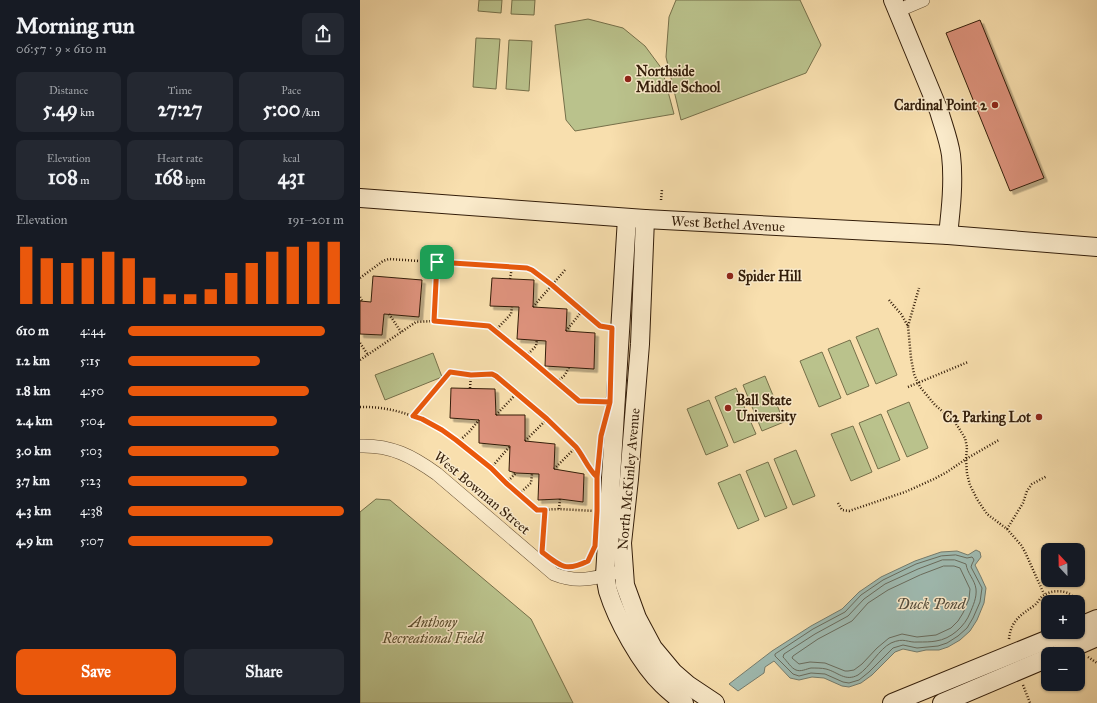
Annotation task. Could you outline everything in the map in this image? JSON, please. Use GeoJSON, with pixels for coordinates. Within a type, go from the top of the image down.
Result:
{"type":"FeatureCollection","features":[{"type":"Feature","properties":{"kind":"main road"},"geometry":{"type":"LineString","coordinates":[[895,5],[939,111],[951,155],[952,203],[948,235]]}},
{"type":"Feature","properties":{"kind":"main road","name":"West Bethel Avenue"},"geometry":{"type":"LineString","coordinates":[[360,198],[627,218],[948,235],[1097,247]]}},
{"type":"Feature","properties":{"kind":"main road","name":"North McKinley Avenue"},"geometry":{"type":"LineString","coordinates":[[627,218],[606,575],[608,590],[618,616],[636,651],[650,671],[668,679],[688,685],[715,703]]}},
{"type":"Feature","properties":{"kind":"main road","name":"North McKinley Avenue"},"geometry":{"type":"LineString","coordinates":[[645,219],[640,344],[629,479],[622,543],[623,570],[625,585],[637,618],[668,679],[684,703]]}},
{"type":"Feature","properties":{"kind":"main road"},"geometry":{"type":"LineString","coordinates":[[1085,624],[1097,619]]}},
{"type":"Feature","properties":{"kind":"main road"},"geometry":{"type":"LineString","coordinates":[[1074,647],[1097,637]]}},
{"type":"Feature","properties":{"kind":"main road"},"geometry":{"type":"LineString","coordinates":[[892,703],[1049,639]]}},
{"type":"Feature","properties":{"kind":"main road"},"geometry":{"type":"LineString","coordinates":[[942,703],[1041,661]]}},
{"type":"Feature","properties":{"kind":"street"},"geometry":{"type":"LineString","coordinates":[[895,5],[923,0]]}},
{"type":"Feature","properties":{"kind":"street","name":"West Bowman Street"},"geometry":{"type":"LineString","coordinates":[[360,446],[382,447],[399,452],[424,465],[554,574],[581,580],[595,579],[623,570]]}},
{"type":"Feature","properties":{"kind":"path"},"geometry":{"type":"LineString","coordinates":[[661,200],[662,189]]}},
{"type":"Feature","properties":{"kind":"path"},"geometry":{"type":"LineString","coordinates":[[360,278],[389,259],[527,268],[552,285],[600,326],[612,328]]}},
{"type":"Feature","properties":{"kind":"path"},"geometry":{"type":"LineString","coordinates":[[434,321],[437,262]]}},
{"type":"Feature","properties":{"kind":"path"},"geometry":{"type":"LineString","coordinates":[[510,279],[512,267]]}},
{"type":"Feature","properties":{"kind":"path"},"geometry":{"type":"LineString","coordinates":[[533,307],[565,270]]}},
{"type":"Feature","properties":{"kind":"path"},"geometry":{"type":"LineString","coordinates":[[919,288],[908,326],[910,358],[914,374],[920,387],[926,395],[934,405],[955,422],[965,438],[967,447],[967,474],[976,500],[987,514],[1007,529],[1025,552],[1044,594]]}},
{"type":"Feature","properties":{"kind":"path"},"geometry":{"type":"LineString","coordinates":[[360,297],[362,301]]}},
{"type":"Feature","properties":{"kind":"path"},"geometry":{"type":"LineString","coordinates":[[888,300],[901,314],[908,326]]}},
{"type":"Feature","properties":{"kind":"path"},"geometry":{"type":"LineString","coordinates":[[495,331],[511,314],[512,307]]}},
{"type":"Feature","properties":{"kind":"path"},"geometry":{"type":"LineString","coordinates":[[566,331],[582,312]]}},
{"type":"Feature","properties":{"kind":"path"},"geometry":{"type":"LineString","coordinates":[[389,314],[401,332]]}},
{"type":"Feature","properties":{"kind":"path"},"geometry":{"type":"LineString","coordinates":[[360,360],[416,322],[434,321],[489,326],[579,401],[602,402]]}},
{"type":"Feature","properties":{"kind":"path"},"geometry":{"type":"LineString","coordinates":[[526,356],[536,346],[537,340]]}},
{"type":"Feature","properties":{"kind":"path"},"geometry":{"type":"LineString","coordinates":[[360,343],[368,355]]}},
{"type":"Feature","properties":{"kind":"path"},"geometry":{"type":"LineString","coordinates":[[908,387],[968,362]]}},
{"type":"Feature","properties":{"kind":"path"},"geometry":{"type":"LineString","coordinates":[[557,382],[565,375],[569,367]]}},
{"type":"Feature","properties":{"kind":"path"},"geometry":{"type":"LineString","coordinates":[[413,416],[450,372],[471,375],[492,374],[547,419],[576,447],[592,473],[597,477],[598,470]]}},
{"type":"Feature","properties":{"kind":"path"},"geometry":{"type":"LineString","coordinates":[[470,388],[471,375]]}},
{"type":"Feature","properties":{"kind":"path"},"geometry":{"type":"LineString","coordinates":[[496,415],[517,393]]}},
{"type":"Feature","properties":{"kind":"path"},"geometry":{"type":"LineString","coordinates":[[360,407],[386,408],[404,413],[422,419],[442,430],[491,468],[537,510],[559,509],[597,511]]}},
{"type":"Feature","properties":{"kind":"path"},"geometry":{"type":"LineString","coordinates":[[525,440],[547,419]]}},
{"type":"Feature","properties":{"kind":"path"},"geometry":{"type":"LineString","coordinates":[[458,442],[479,420]]}},
{"type":"Feature","properties":{"kind":"path"},"geometry":{"type":"LineString","coordinates":[[838,503],[842,510],[849,511],[905,492],[947,472],[999,440]]}},
{"type":"Feature","properties":{"kind":"path"},"geometry":{"type":"LineString","coordinates":[[491,468],[510,446]]}},
{"type":"Feature","properties":{"kind":"path"},"geometry":{"type":"LineString","coordinates":[[554,469],[576,447]]}},
{"type":"Feature","properties":{"kind":"path"},"geometry":{"type":"LineString","coordinates":[[506,483],[516,473]]}},
{"type":"Feature","properties":{"kind":"path"},"geometry":{"type":"LineString","coordinates":[[519,494],[531,483],[532,474]]}},
{"type":"Feature","properties":{"kind":"path"},"geometry":{"type":"LineString","coordinates":[[1007,529],[1023,503],[1029,487],[1047,476]]}},
{"type":"Feature","properties":{"kind":"path"},"geometry":{"type":"LineString","coordinates":[[559,509],[560,499]]}},
{"type":"Feature","properties":{"kind":"path"},"geometry":{"type":"LineString","coordinates":[[542,552],[545,510]]}},
{"type":"Feature","properties":{"kind":"path"},"geometry":{"type":"LineString","coordinates":[[577,566],[588,561],[591,556]]}},
{"type":"Feature","properties":{"kind":"path"},"geometry":{"type":"LineString","coordinates":[[1009,643],[1009,636],[1012,626],[1020,615],[1036,604],[1044,594],[1064,591],[1072,595]]}},
{"type":"Feature","properties":{"kind":"path"},"geometry":{"type":"LineString","coordinates":[[1088,656],[1097,662]]}},
{"type":"Feature","properties":{"kind":"path"},"geometry":{"type":"LineString","coordinates":[[1022,683],[1030,703]]}},
{"type":"Feature","properties":{"kind":"green space"},"geometry":{"type":"Polygon","coordinates":[[[479,0],[502,0],[501,13],[478,11],[479,0]]]}},
{"type":"Feature","properties":{"kind":"green space"},"geometry":{"type":"Polygon","coordinates":[[[512,0],[535,0],[534,15],[511,14],[512,0]]]}},
{"type":"Feature","properties":{"kind":"green space"},"geometry":{"type":"Polygon","coordinates":[[[676,0],[800,0],[821,45],[806,73],[681,120],[666,57],[669,17],[676,0]]]}},
{"type":"Feature","properties":{"kind":"green space"},"geometry":{"type":"Polygon","coordinates":[[[588,19],[623,28],[645,46],[662,69],[674,114],[575,131],[566,120],[555,25],[588,19]]]}},
{"type":"Feature","properties":{"kind":"green space"},"geometry":{"type":"Polygon","coordinates":[[[476,38],[500,39],[496,89],[473,87],[476,38]]]}},
{"type":"Feature","properties":{"kind":"green space"},"geometry":{"type":"Polygon","coordinates":[[[509,40],[532,41],[529,91],[506,89],[509,40]]]}},
{"type":"Feature","properties":{"kind":"green space"},"geometry":{"type":"Polygon","coordinates":[[[878,328],[897,375],[876,384],[856,337],[878,328]]]}},
{"type":"Feature","properties":{"kind":"green space"},"geometry":{"type":"Polygon","coordinates":[[[850,340],[869,386],[847,395],[828,349],[850,340]]]}},
{"type":"Feature","properties":{"kind":"green space"},"geometry":{"type":"Polygon","coordinates":[[[822,352],[841,398],[819,407],[800,361],[822,352]]]}},
{"type":"Feature","properties":{"kind":"green space"},"geometry":{"type":"Polygon","coordinates":[[[433,353],[442,377],[385,400],[375,375],[433,353]]]}},
{"type":"Feature","properties":{"kind":"green space"},"geometry":{"type":"Polygon","coordinates":[[[765,376],[784,422],[762,431],[743,385],[765,376]]]}},
{"type":"Feature","properties":{"kind":"green space"},"geometry":{"type":"Polygon","coordinates":[[[736,388],[756,434],[734,443],[715,397],[736,388]]]}},
{"type":"Feature","properties":{"kind":"green space"},"geometry":{"type":"Polygon","coordinates":[[[709,400],[728,446],[706,455],[687,409],[709,400]]]}},
{"type":"Feature","properties":{"kind":"green space"},"geometry":{"type":"Polygon","coordinates":[[[909,402],[928,448],[907,457],[887,411],[909,402]]]}},
{"type":"Feature","properties":{"kind":"green space"},"geometry":{"type":"Polygon","coordinates":[[[881,414],[900,460],[878,469],[859,423],[881,414]]]}},
{"type":"Feature","properties":{"kind":"green space"},"geometry":{"type":"Polygon","coordinates":[[[853,426],[872,472],[851,481],[831,434],[853,426]]]}},
{"type":"Feature","properties":{"kind":"green space"},"geometry":{"type":"Polygon","coordinates":[[[796,450],[815,496],[793,505],[774,459],[796,450]]]}},
{"type":"Feature","properties":{"kind":"green space"},"geometry":{"type":"Polygon","coordinates":[[[768,462],[787,508],[765,517],[746,471],[768,462]]]}},
{"type":"Feature","properties":{"kind":"green space"},"geometry":{"type":"Polygon","coordinates":[[[740,474],[759,520],[738,529],[718,483],[740,474]]]}},
{"type":"Feature","properties":{"kind":"green space","name":"Anthony Recreational Field"},"geometry":{"type":"Polygon","coordinates":[[[376,499],[390,500],[531,619],[573,703],[360,703],[360,512],[376,499]]]}},
{"type":"Feature","properties":{"kind":"water","name":"Duck Pond"},"geometry":{"type":"Polygon","coordinates":[[[976,550],[980,552],[981,557],[975,565],[986,588],[984,603],[977,620],[970,631],[960,640],[948,647],[939,650],[917,652],[903,649],[895,652],[872,675],[861,683],[849,687],[842,686],[824,678],[812,677],[799,680],[790,678],[774,661],[765,667],[764,673],[738,691],[729,684],[772,651],[811,626],[842,609],[859,592],[881,577],[915,561],[941,552],[957,551],[968,555],[976,550]]]}},
{"type":"Feature","properties":{"kind":"building","name":"Cardinal Point 2"},"geometry":{"type":"Polygon","coordinates":[[[980,20],[1044,178],[1010,191],[946,33],[980,20]]]}},
{"type":"Feature","properties":{"kind":"building"},"geometry":{"type":"Polygon","coordinates":[[[373,276],[422,280],[419,317],[384,314],[382,335],[360,334],[360,301],[371,302],[373,276]]]}},
{"type":"Feature","properties":{"kind":"building"},"geometry":{"type":"Polygon","coordinates":[[[492,278],[534,280],[533,307],[567,309],[566,331],[595,333],[594,369],[545,366],[546,341],[517,339],[519,307],[490,306],[492,278]]]}},
{"type":"Feature","properties":{"kind":"building"},"geometry":{"type":"Polygon","coordinates":[[[451,388],[495,389],[496,415],[525,415],[525,441],[555,444],[554,469],[584,474],[583,502],[560,499],[538,500],[539,474],[516,473],[509,471],[510,446],[479,443],[479,420],[450,418],[451,388]]]}},
{"type":"Feature","properties":{"kind":"place","name":"Northside Middle School"},"geometry":{"type":"Point","coordinates":[628,79]}},
{"type":"Feature","properties":{"kind":"place","name":"Cardinal Point 2"},"geometry":{"type":"Point","coordinates":[995,105]}},
{"type":"Feature","properties":{"kind":"place","name":"Spider Hill"},"geometry":{"type":"Point","coordinates":[730,276]}},
{"type":"Feature","properties":{"kind":"place","name":"Ball State University"},"geometry":{"type":"Point","coordinates":[728,408]}},
{"type":"Feature","properties":{"kind":"place","name":"C2 Parking Lot"},"geometry":{"type":"Point","coordinates":[1039,417]}},
{"type":"Feature","properties":{"kind":"route"},"geometry":{"type":"LineString","coordinates":[[437,262],[434,321],[489,326],[579,401],[610,402],[601,436],[597,477],[592,473],[576,447],[547,419],[492,374],[471,375],[450,372],[413,416],[422,419],[442,430],[491,468],[537,510],[545,510],[542,552],[553,561],[564,567],[573,568],[581,565],[588,561],[595,546],[597,477],[601,436],[610,402],[612,328],[600,326],[552,285],[527,268],[437,262]]}}]}
